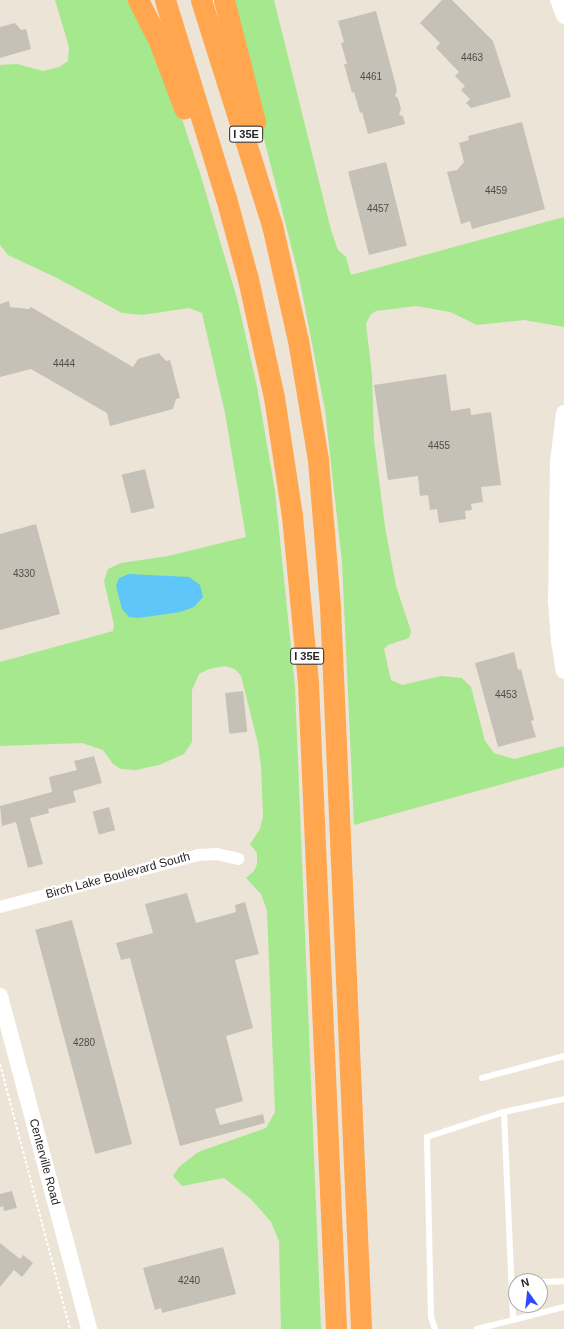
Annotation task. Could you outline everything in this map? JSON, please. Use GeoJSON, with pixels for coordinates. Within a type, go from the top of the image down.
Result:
{"type":"FeatureCollection","features":[{"type":"Feature","properties":{"kind":"highway"},"geometry":{"type":"LineString","coordinates":[[138,0],[165,56],[248,279]]}},
{"type":"Feature","properties":{"kind":"highway","name":"I 35E"},"geometry":{"type":"LineString","coordinates":[[165,0],[226,198],[248,279],[272,391],[286,468],[304,623],[336,1329]]}},
{"type":"Feature","properties":{"kind":"highway","name":"I 35E"},"geometry":{"type":"LineString","coordinates":[[201,0],[254,162],[283,270],[311,412],[327,558],[361,1329]]}},
{"type":"Feature","properties":{"kind":"highway"},"geometry":{"type":"LineString","coordinates":[[224,0],[254,119],[283,270]]}},
{"type":"Feature","properties":{"kind":"street"},"geometry":{"type":"LineString","coordinates":[[558,0],[564,16]]}},
{"type":"Feature","properties":{"kind":"street"},"geometry":{"type":"LineString","coordinates":[[564,412],[557,624],[564,671]]}},
{"type":"Feature","properties":{"kind":"street","name":"Birch Lake Boulevard South"},"geometry":{"type":"LineString","coordinates":[[0,907],[198,855],[216,854],[238,859]]}},
{"type":"Feature","properties":{"kind":"street","name":"Centerville Road"},"geometry":{"type":"LineString","coordinates":[[0,996],[89,1329]]}},
{"type":"Feature","properties":{"kind":"lane"},"geometry":{"type":"LineString","coordinates":[[482,1078],[564,1056]]}},
{"type":"Feature","properties":{"kind":"lane"},"geometry":{"type":"LineString","coordinates":[[435,1329],[431,1316],[427,1137],[504,1112],[564,1100]]}},
{"type":"Feature","properties":{"kind":"lane"},"geometry":{"type":"LineString","coordinates":[[504,1112],[513,1320]]}},
{"type":"Feature","properties":{"kind":"lane"},"geometry":{"type":"LineString","coordinates":[[548,1282],[564,1281]]}},
{"type":"Feature","properties":{"kind":"lane"},"geometry":{"type":"LineString","coordinates":[[477,1329],[564,1307]]}},
{"type":"Feature","properties":{"kind":"path"},"geometry":{"type":"LineString","coordinates":[[0,1064],[70,1329]]}},
{"type":"Feature","properties":{"kind":"green space"},"geometry":{"type":"Polygon","coordinates":[[[55,0],[132,0],[168,77],[200,173],[238,302],[257,387],[275,491],[295,687],[321,1329],[281,1329],[279,1241],[271,1222],[251,1199],[224,1178],[182,1186],[173,1176],[179,1167],[198,1152],[266,1128],[275,1112],[267,911],[261,894],[246,878],[254,871],[257,864],[257,853],[250,844],[260,829],[263,816],[261,767],[258,744],[241,676],[235,669],[225,666],[209,669],[199,674],[192,690],[192,742],[184,754],[159,765],[136,770],[121,769],[113,764],[103,750],[82,743],[0,746],[0,662],[113,631],[114,625],[104,581],[108,569],[121,563],[168,556],[246,537],[225,413],[202,313],[189,308],[142,315],[122,313],[57,278],[8,255],[0,245],[0,65],[17,64],[43,71],[59,67],[68,61],[69,47],[55,0]]]}},
{"type":"Feature","properties":{"kind":"green space"},"geometry":{"type":"Polygon","coordinates":[[[229,0],[274,0],[331,230],[338,250],[346,257],[351,275],[564,217],[564,327],[524,320],[477,325],[450,312],[416,306],[376,311],[370,315],[366,324],[372,375],[374,440],[385,527],[396,586],[411,631],[409,638],[388,645],[384,649],[391,680],[402,685],[441,676],[462,678],[471,687],[485,741],[494,753],[514,759],[564,746],[564,767],[354,825],[342,562],[325,410],[299,277],[229,0]]]}},
{"type":"Feature","properties":{"kind":"water"},"geometry":{"type":"Polygon","coordinates":[[[129,574],[189,577],[200,585],[203,597],[194,607],[180,612],[139,618],[129,617],[122,609],[116,586],[119,578],[129,574]]]}},
{"type":"Feature","properties":{"kind":"building"},"geometry":{"type":"Polygon","coordinates":[[[442,0],[452,0],[493,41],[511,97],[471,108],[466,103],[470,99],[461,90],[465,86],[455,76],[459,72],[436,48],[440,43],[420,23],[442,0]]]}},
{"type":"Feature","properties":{"kind":"building"},"geometry":{"type":"Polygon","coordinates":[[[376,11],[397,90],[395,96],[398,98],[401,109],[399,115],[403,116],[405,124],[368,134],[362,112],[360,113],[354,92],[352,93],[344,64],[347,64],[341,43],[344,42],[338,21],[376,11]]]}},
{"type":"Feature","properties":{"kind":"building"},"geometry":{"type":"Polygon","coordinates":[[[15,23],[21,30],[26,29],[31,49],[0,58],[0,27],[15,23]]]}},
{"type":"Feature","properties":{"kind":"building"},"geometry":{"type":"Polygon","coordinates":[[[522,122],[545,209],[472,229],[470,221],[461,224],[447,172],[457,170],[464,162],[459,143],[469,140],[468,136],[522,122]]]}},
{"type":"Feature","properties":{"kind":"building"},"geometry":{"type":"Polygon","coordinates":[[[386,162],[407,245],[369,255],[348,171],[386,162]]]}},
{"type":"Feature","properties":{"kind":"building"},"geometry":{"type":"Polygon","coordinates":[[[9,301],[10,307],[29,309],[31,307],[133,367],[138,359],[159,353],[166,361],[170,360],[180,398],[176,399],[173,409],[110,426],[107,413],[31,369],[0,377],[0,304],[9,301]]]}},
{"type":"Feature","properties":{"kind":"building"},"geometry":{"type":"Polygon","coordinates":[[[446,374],[451,411],[470,408],[471,415],[491,412],[501,485],[481,487],[483,502],[471,504],[472,510],[465,511],[466,519],[439,523],[437,509],[430,510],[428,495],[420,496],[418,476],[388,480],[374,385],[446,374]]]}},
{"type":"Feature","properties":{"kind":"building"},"geometry":{"type":"Polygon","coordinates":[[[145,469],[155,508],[131,514],[122,475],[145,469]]]}},
{"type":"Feature","properties":{"kind":"building"},"geometry":{"type":"Polygon","coordinates":[[[36,524],[60,614],[0,630],[0,534],[36,524]]]}},
{"type":"Feature","properties":{"kind":"building"},"geometry":{"type":"Polygon","coordinates":[[[514,652],[518,670],[521,669],[534,720],[531,721],[536,737],[498,747],[475,663],[514,652]]]}},
{"type":"Feature","properties":{"kind":"building"},"geometry":{"type":"Polygon","coordinates":[[[243,691],[247,732],[229,734],[225,693],[243,691]]]}},
{"type":"Feature","properties":{"kind":"building"},"geometry":{"type":"Polygon","coordinates":[[[94,756],[102,783],[73,791],[76,802],[48,809],[49,813],[30,818],[43,864],[28,868],[16,822],[2,826],[0,806],[52,792],[49,777],[77,770],[74,761],[94,756]]]}},
{"type":"Feature","properties":{"kind":"building"},"geometry":{"type":"Polygon","coordinates":[[[109,807],[115,830],[99,835],[93,811],[109,807]]]}},
{"type":"Feature","properties":{"kind":"building"},"geometry":{"type":"Polygon","coordinates":[[[187,893],[196,923],[236,912],[235,905],[245,902],[259,954],[235,960],[253,1028],[226,1036],[243,1101],[215,1109],[220,1125],[263,1114],[265,1123],[180,1146],[130,958],[121,960],[116,943],[153,933],[145,904],[187,893]]]}},
{"type":"Feature","properties":{"kind":"building"},"geometry":{"type":"Polygon","coordinates":[[[72,920],[132,1144],[95,1154],[35,930],[72,920]]]}},
{"type":"Feature","properties":{"kind":"building"},"geometry":{"type":"Polygon","coordinates":[[[12,1191],[17,1208],[4,1211],[3,1206],[0,1207],[0,1194],[12,1191]]]}},
{"type":"Feature","properties":{"kind":"building"},"geometry":{"type":"Polygon","coordinates":[[[0,1243],[20,1259],[23,1255],[33,1263],[22,1277],[14,1270],[0,1287],[0,1243]]]}},
{"type":"Feature","properties":{"kind":"building"},"geometry":{"type":"Polygon","coordinates":[[[223,1247],[236,1294],[162,1313],[161,1308],[155,1310],[143,1268],[223,1247]]]}}]}
